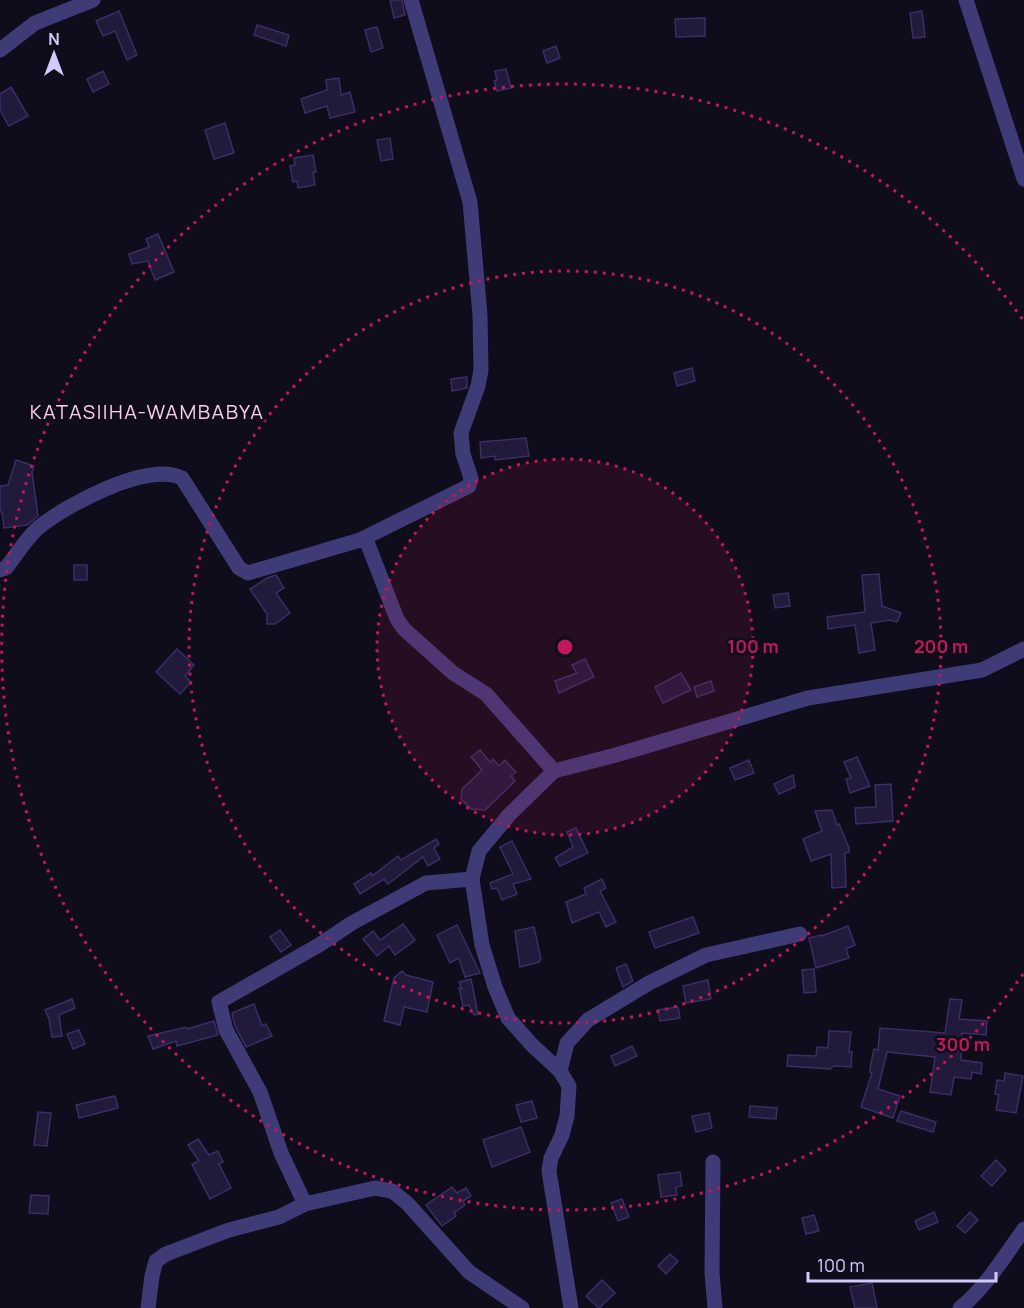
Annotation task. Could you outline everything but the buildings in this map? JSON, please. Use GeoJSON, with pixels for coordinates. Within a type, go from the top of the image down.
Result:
{"type":"FeatureCollection","features":[{"type":"Feature","properties":{"kind":"street"},"geometry":{"type":"LineString","coordinates":[[0,50],[35,23],[93,0]]}},
{"type":"Feature","properties":{"kind":"street"},"geometry":{"type":"LineString","coordinates":[[0,570],[6,568],[37,529],[81,500],[123,482],[162,474],[174,474],[182,478],[239,568],[248,573],[360,540],[469,486],[471,478],[463,454],[460,433],[478,387],[481,370],[480,315],[470,202],[411,0]]}},
{"type":"Feature","properties":{"kind":"street"},"geometry":{"type":"LineString","coordinates":[[966,0],[1024,179]]}},
{"type":"Feature","properties":{"kind":"street"},"geometry":{"type":"LineString","coordinates":[[360,540],[367,542],[397,619],[404,629],[453,673],[486,694],[554,771]]}},
{"type":"Feature","properties":{"kind":"street"},"geometry":{"type":"LineString","coordinates":[[571,1308],[549,1171],[551,1158],[562,1135],[567,1116],[569,1086],[560,1071],[508,1018],[495,987],[482,945],[472,879],[478,851],[509,814],[554,771],[808,698],[982,670],[1024,649]]}},
{"type":"Feature","properties":{"kind":"street"},"geometry":{"type":"LineString","coordinates":[[305,1204],[281,1153],[260,1092],[226,1030],[219,1002],[319,945],[352,923],[426,884],[472,879]]}},
{"type":"Feature","properties":{"kind":"street"},"geometry":{"type":"LineString","coordinates":[[560,1071],[567,1043],[588,1020],[649,982],[706,955],[800,934]]}},
{"type":"Feature","properties":{"kind":"street"},"geometry":{"type":"LineString","coordinates":[[713,1162],[712,1273],[715,1308]]}},
{"type":"Feature","properties":{"kind":"street"},"geometry":{"type":"LineString","coordinates":[[148,1308],[156,1261],[166,1254],[229,1230],[279,1217],[305,1204],[375,1188],[392,1191],[407,1203],[469,1272],[522,1308]]}},
{"type":"Feature","properties":{"kind":"street"},"geometry":{"type":"LineString","coordinates":[[960,1308],[990,1276],[1024,1229]]}},
{"type":"Feature","properties":{"kind":"district","name":"KATASIIHA-WAMBABYA"},"geometry":{"type":"Point","coordinates":[147,411]}}]}
